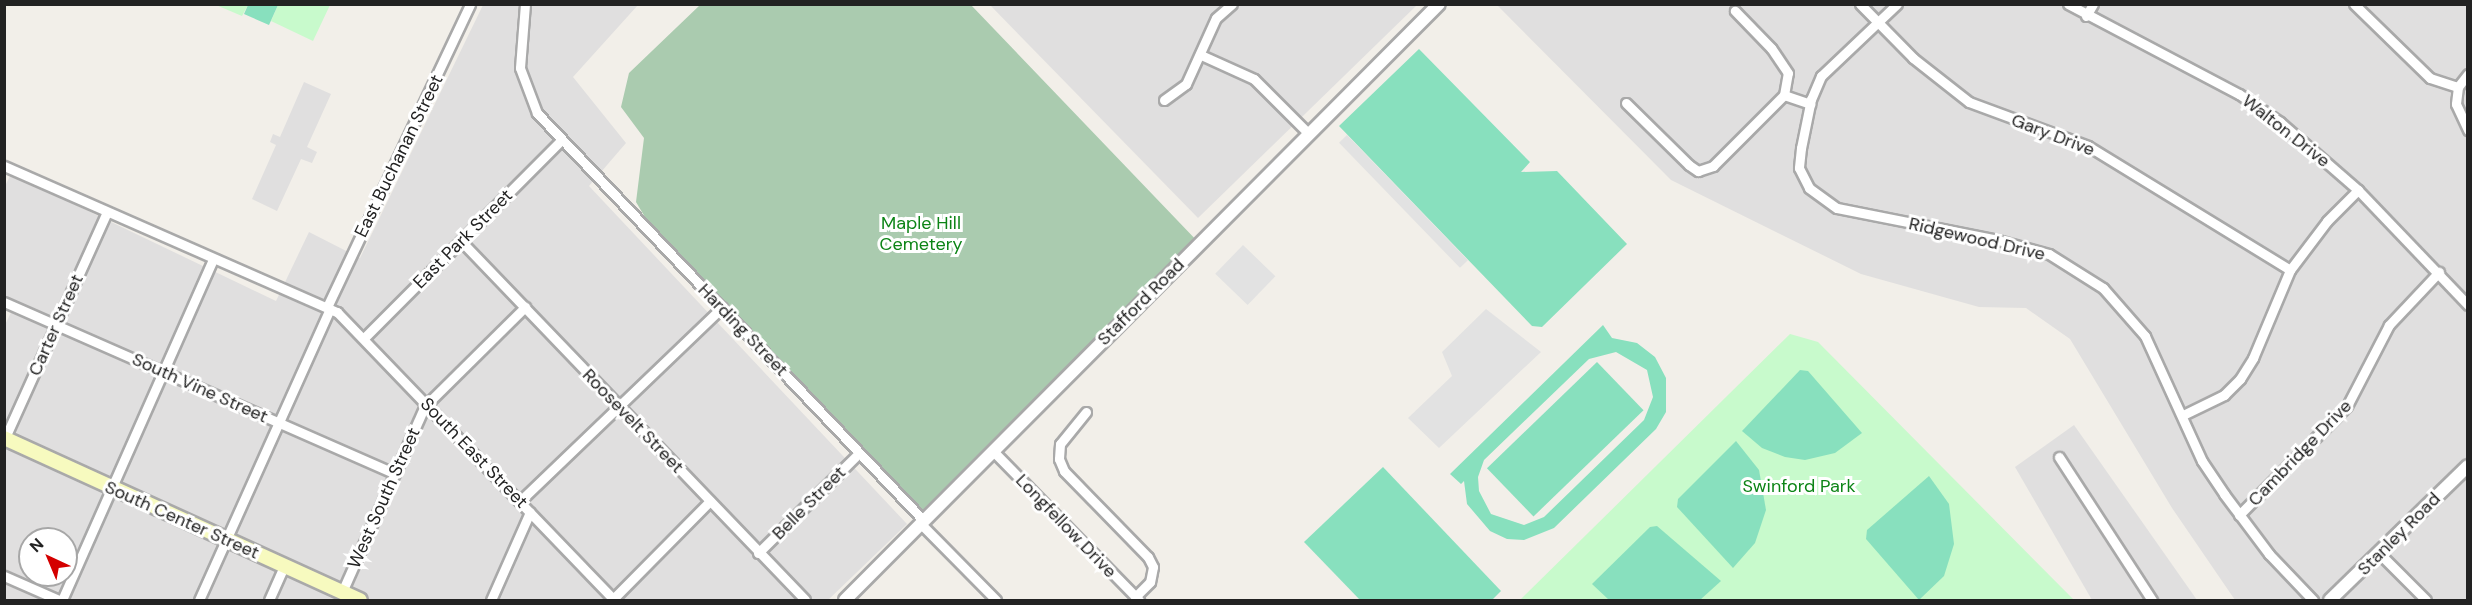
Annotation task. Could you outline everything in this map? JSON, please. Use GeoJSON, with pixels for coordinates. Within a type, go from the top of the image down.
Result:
{"type":"FeatureCollection","features":[{"type":"Feature","properties":{"kind":"main road","name":"South Center Street"},"geometry":{"type":"LineString","coordinates":[[5,439],[360,600]]}},
{"type":"Feature","properties":{"kind":"street","name":"East Buchanan Street"},"geometry":{"type":"LineString","coordinates":[[199,600],[328,308],[471,4]]}},
{"type":"Feature","properties":{"kind":"street","name":"Harding Street"},"geometry":{"type":"LineString","coordinates":[[525,4],[519,55],[523,83],[537,113],[996,600]]}},
{"type":"Feature","properties":{"kind":"street"},"geometry":{"type":"LineString","coordinates":[[1164,100],[1186,84],[1216,18],[1232,4]]}},
{"type":"Feature","properties":{"kind":"street","name":"Stafford Road"},"geometry":{"type":"LineString","coordinates":[[845,600],[1439,4]]}},
{"type":"Feature","properties":{"kind":"street","name":"Gary Drive"},"geometry":{"type":"LineString","coordinates":[[1860,4],[1939,81],[1969,102],[2088,146],[2290,270]]}},
{"type":"Feature","properties":{"kind":"street","name":"Ridgewood Drive"},"geometry":{"type":"LineString","coordinates":[[1897,4],[1821,76],[1810,104],[1799,168],[1809,188],[1824,202],[1848,211],[1998,240],[2067,263],[2128,313],[2145,336],[2202,461],[2240,515],[2313,600]]}},
{"type":"Feature","properties":{"kind":"street","name":"Walton Drive"},"geometry":{"type":"LineString","coordinates":[[2068,4],[2086,16],[2239,94],[2289,129],[2358,190],[2439,272],[2468,305]]}},
{"type":"Feature","properties":{"kind":"street"},"geometry":{"type":"LineString","coordinates":[[2086,16],[2093,4]]}},
{"type":"Feature","properties":{"kind":"street"},"geometry":{"type":"LineString","coordinates":[[2354,4],[2430,78],[2458,87]]}},
{"type":"Feature","properties":{"kind":"street"},"geometry":{"type":"LineString","coordinates":[[1626,102],[1698,171],[1713,166],[1784,95],[1788,73],[1771,48],[1735,11]]}},
{"type":"Feature","properties":{"kind":"street"},"geometry":{"type":"LineString","coordinates":[[1201,55],[1254,79],[1310,134]]}},
{"type":"Feature","properties":{"kind":"street"},"geometry":{"type":"LineString","coordinates":[[2468,74],[2458,87],[2458,114],[2468,130]]}},
{"type":"Feature","properties":{"kind":"street"},"geometry":{"type":"LineString","coordinates":[[1784,95],[1810,104]]}},
{"type":"Feature","properties":{"kind":"street","name":"East Park Street"},"geometry":{"type":"LineString","coordinates":[[364,338],[561,140]]}},
{"type":"Feature","properties":{"kind":"street","name":"South East Street"},"geometry":{"type":"LineString","coordinates":[[4,166],[328,308],[364,338],[614,600]]}},
{"type":"Feature","properties":{"kind":"street"},"geometry":{"type":"LineString","coordinates":[[2183,415],[2224,395],[2246,371],[2290,270],[2326,221],[2358,190]]}},
{"type":"Feature","properties":{"kind":"street","name":"Carter Street"},"geometry":{"type":"LineString","coordinates":[[5,439],[107,212]]}},
{"type":"Feature","properties":{"kind":"street","name":"Roosevelt Street"},"geometry":{"type":"LineString","coordinates":[[461,241],[805,600]]}},
{"type":"Feature","properties":{"kind":"street"},"geometry":{"type":"LineString","coordinates":[[4,576],[60,600],[213,259]]}},
{"type":"Feature","properties":{"kind":"street","name":"Cambridge Drive"},"geometry":{"type":"LineString","coordinates":[[2240,515],[2347,406],[2389,325],[2439,272]]}},
{"type":"Feature","properties":{"kind":"street","name":"South Vine Street"},"geometry":{"type":"LineString","coordinates":[[4,302],[395,474]]}},
{"type":"Feature","properties":{"kind":"street"},"geometry":{"type":"LineString","coordinates":[[427,404],[525,307]]}},
{"type":"Feature","properties":{"kind":"street"},"geometry":{"type":"LineString","coordinates":[[520,501],[722,307]]}},
{"type":"Feature","properties":{"kind":"street","name":"West South Street"},"geometry":{"type":"LineString","coordinates":[[342,592],[427,404]]}},
{"type":"Feature","properties":{"kind":"street"},"geometry":{"type":"LineString","coordinates":[[1086,412],[1060,444],[1059,459],[1064,471],[1148,557],[1153,567],[1150,582],[1137,598]]}},
{"type":"Feature","properties":{"kind":"street","name":"Longfellow Drive"},"geometry":{"type":"LineString","coordinates":[[993,451],[1137,598]]}},
{"type":"Feature","properties":{"kind":"street","name":"Belle Street"},"geometry":{"type":"LineString","coordinates":[[758,552],[859,453]]}},
{"type":"Feature","properties":{"kind":"street"},"geometry":{"type":"LineString","coordinates":[[2059,457],[2152,600]]}},
{"type":"Feature","properties":{"kind":"street","name":"Stanley Road"},"geometry":{"type":"LineString","coordinates":[[2330,600],[2380,554],[2467,467]]}},
{"type":"Feature","properties":{"kind":"street"},"geometry":{"type":"LineString","coordinates":[[614,600],[710,501]]}},
{"type":"Feature","properties":{"kind":"street"},"geometry":{"type":"LineString","coordinates":[[491,600],[530,512]]}},
{"type":"Feature","properties":{"kind":"street"},"geometry":{"type":"LineString","coordinates":[[2380,554],[2426,600]]}},
{"type":"Feature","properties":{"kind":"street"},"geometry":{"type":"LineString","coordinates":[[269,600],[284,566]]}},
{"type":"Feature","properties":{"kind":"shaded area"},"geometry":{"type":"Polygon","coordinates":[[[483,5],[638,5],[573,77],[626,143],[589,186],[907,524],[828,600],[5,600],[4,327],[16,302],[4,295],[5,186],[11,174],[276,301],[309,232],[360,258],[483,5]]]}},
{"type":"Feature","properties":{"kind":"shaded area"},"geometry":{"type":"Polygon","coordinates":[[[990,5],[1417,5],[1198,218],[990,5]]]}},
{"type":"Feature","properties":{"kind":"shaded area"},"geometry":{"type":"Polygon","coordinates":[[[1497,5],[2467,5],[2467,600],[2235,600],[2172,508],[2070,339],[2026,308],[1979,307],[1861,274],[1671,180],[1497,5]]]}},
{"type":"Feature","properties":{"kind":"shaded area"},"geometry":{"type":"Polygon","coordinates":[[[304,82],[331,94],[307,147],[317,152],[312,163],[301,159],[277,211],[252,199],[276,145],[270,142],[273,134],[280,137],[304,82]]]}},
{"type":"Feature","properties":{"kind":"shaded area"},"geometry":{"type":"Polygon","coordinates":[[[1347,135],[1468,260],[1460,268],[1339,143],[1347,135]]]}},
{"type":"Feature","properties":{"kind":"shaded area"},"geometry":{"type":"Polygon","coordinates":[[[1243,245],[1275,276],[1248,305],[1215,274],[1243,245]]]}},
{"type":"Feature","properties":{"kind":"shaded area"},"geometry":{"type":"Polygon","coordinates":[[[1486,309],[1541,352],[1439,448],[1408,418],[1452,376],[1442,352],[1486,309]]]}},
{"type":"Feature","properties":{"kind":"shaded area"},"geometry":{"type":"Polygon","coordinates":[[[2074,425],[2197,600],[2092,600],[2015,467],[2074,425]]]}},
{"type":"Feature","properties":{"kind":"green space"},"geometry":{"type":"Polygon","coordinates":[[[248,4],[242,16],[216,5],[248,4]]]}},
{"type":"Feature","properties":{"kind":"green space"},"geometry":{"type":"Polygon","coordinates":[[[248,4],[278,5],[269,25],[244,14],[248,4]]]}},
{"type":"Feature","properties":{"kind":"green space"},"geometry":{"type":"Polygon","coordinates":[[[278,4],[330,5],[313,41],[271,21],[278,4]]]}},
{"type":"Feature","properties":{"kind":"green space","name":"Maple Hill Cemetery"},"geometry":{"type":"Polygon","coordinates":[[[700,5],[971,5],[1200,244],[924,521],[664,249],[636,202],[644,138],[621,107],[629,73],[700,5]]]}},
{"type":"Feature","properties":{"kind":"green space"},"geometry":{"type":"Polygon","coordinates":[[[1419,49],[1530,162],[1521,172],[1557,171],[1627,244],[1542,327],[1532,326],[1339,126],[1419,49]]]}},
{"type":"Feature","properties":{"kind":"green space"},"geometry":{"type":"Polygon","coordinates":[[[1603,325],[1612,338],[1637,343],[1655,357],[1666,378],[1666,412],[1656,429],[1554,528],[1524,540],[1507,539],[1490,531],[1467,504],[1464,481],[1461,484],[1450,474],[1603,325]],[[1616,352],[1589,359],[1484,460],[1478,477],[1479,491],[1491,514],[1524,525],[1544,517],[1644,420],[1653,397],[1647,370],[1616,352]]]}},
{"type":"Feature","properties":{"kind":"green space","name":"Swinford Park"},"geometry":{"type":"Polygon","coordinates":[[[1790,334],[1818,342],[2074,600],[1520,600],[1790,334]]]}},
{"type":"Feature","properties":{"kind":"green space"},"geometry":{"type":"Polygon","coordinates":[[[1597,362],[1644,410],[1533,516],[1487,468],[1597,362]]]}},
{"type":"Feature","properties":{"kind":"green space"},"geometry":{"type":"Polygon","coordinates":[[[1800,370],[1808,371],[1862,433],[1835,453],[1805,460],[1785,457],[1762,448],[1742,431],[1800,370]]]}},
{"type":"Feature","properties":{"kind":"green space"},"geometry":{"type":"Polygon","coordinates":[[[1736,441],[1759,470],[1766,510],[1755,543],[1733,568],[1677,507],[1678,499],[1736,441]]]}},
{"type":"Feature","properties":{"kind":"green space"},"geometry":{"type":"Polygon","coordinates":[[[1383,467],[1501,591],[1492,600],[1360,600],[1304,542],[1383,467]]]}},
{"type":"Feature","properties":{"kind":"green space"},"geometry":{"type":"Polygon","coordinates":[[[1929,476],[1949,504],[1954,544],[1944,576],[1919,600],[1866,539],[1867,530],[1929,476]]]}},
{"type":"Feature","properties":{"kind":"green space"},"geometry":{"type":"Polygon","coordinates":[[[1657,526],[1721,581],[1700,600],[1609,600],[1592,584],[1650,527],[1657,526]]]}}]}
